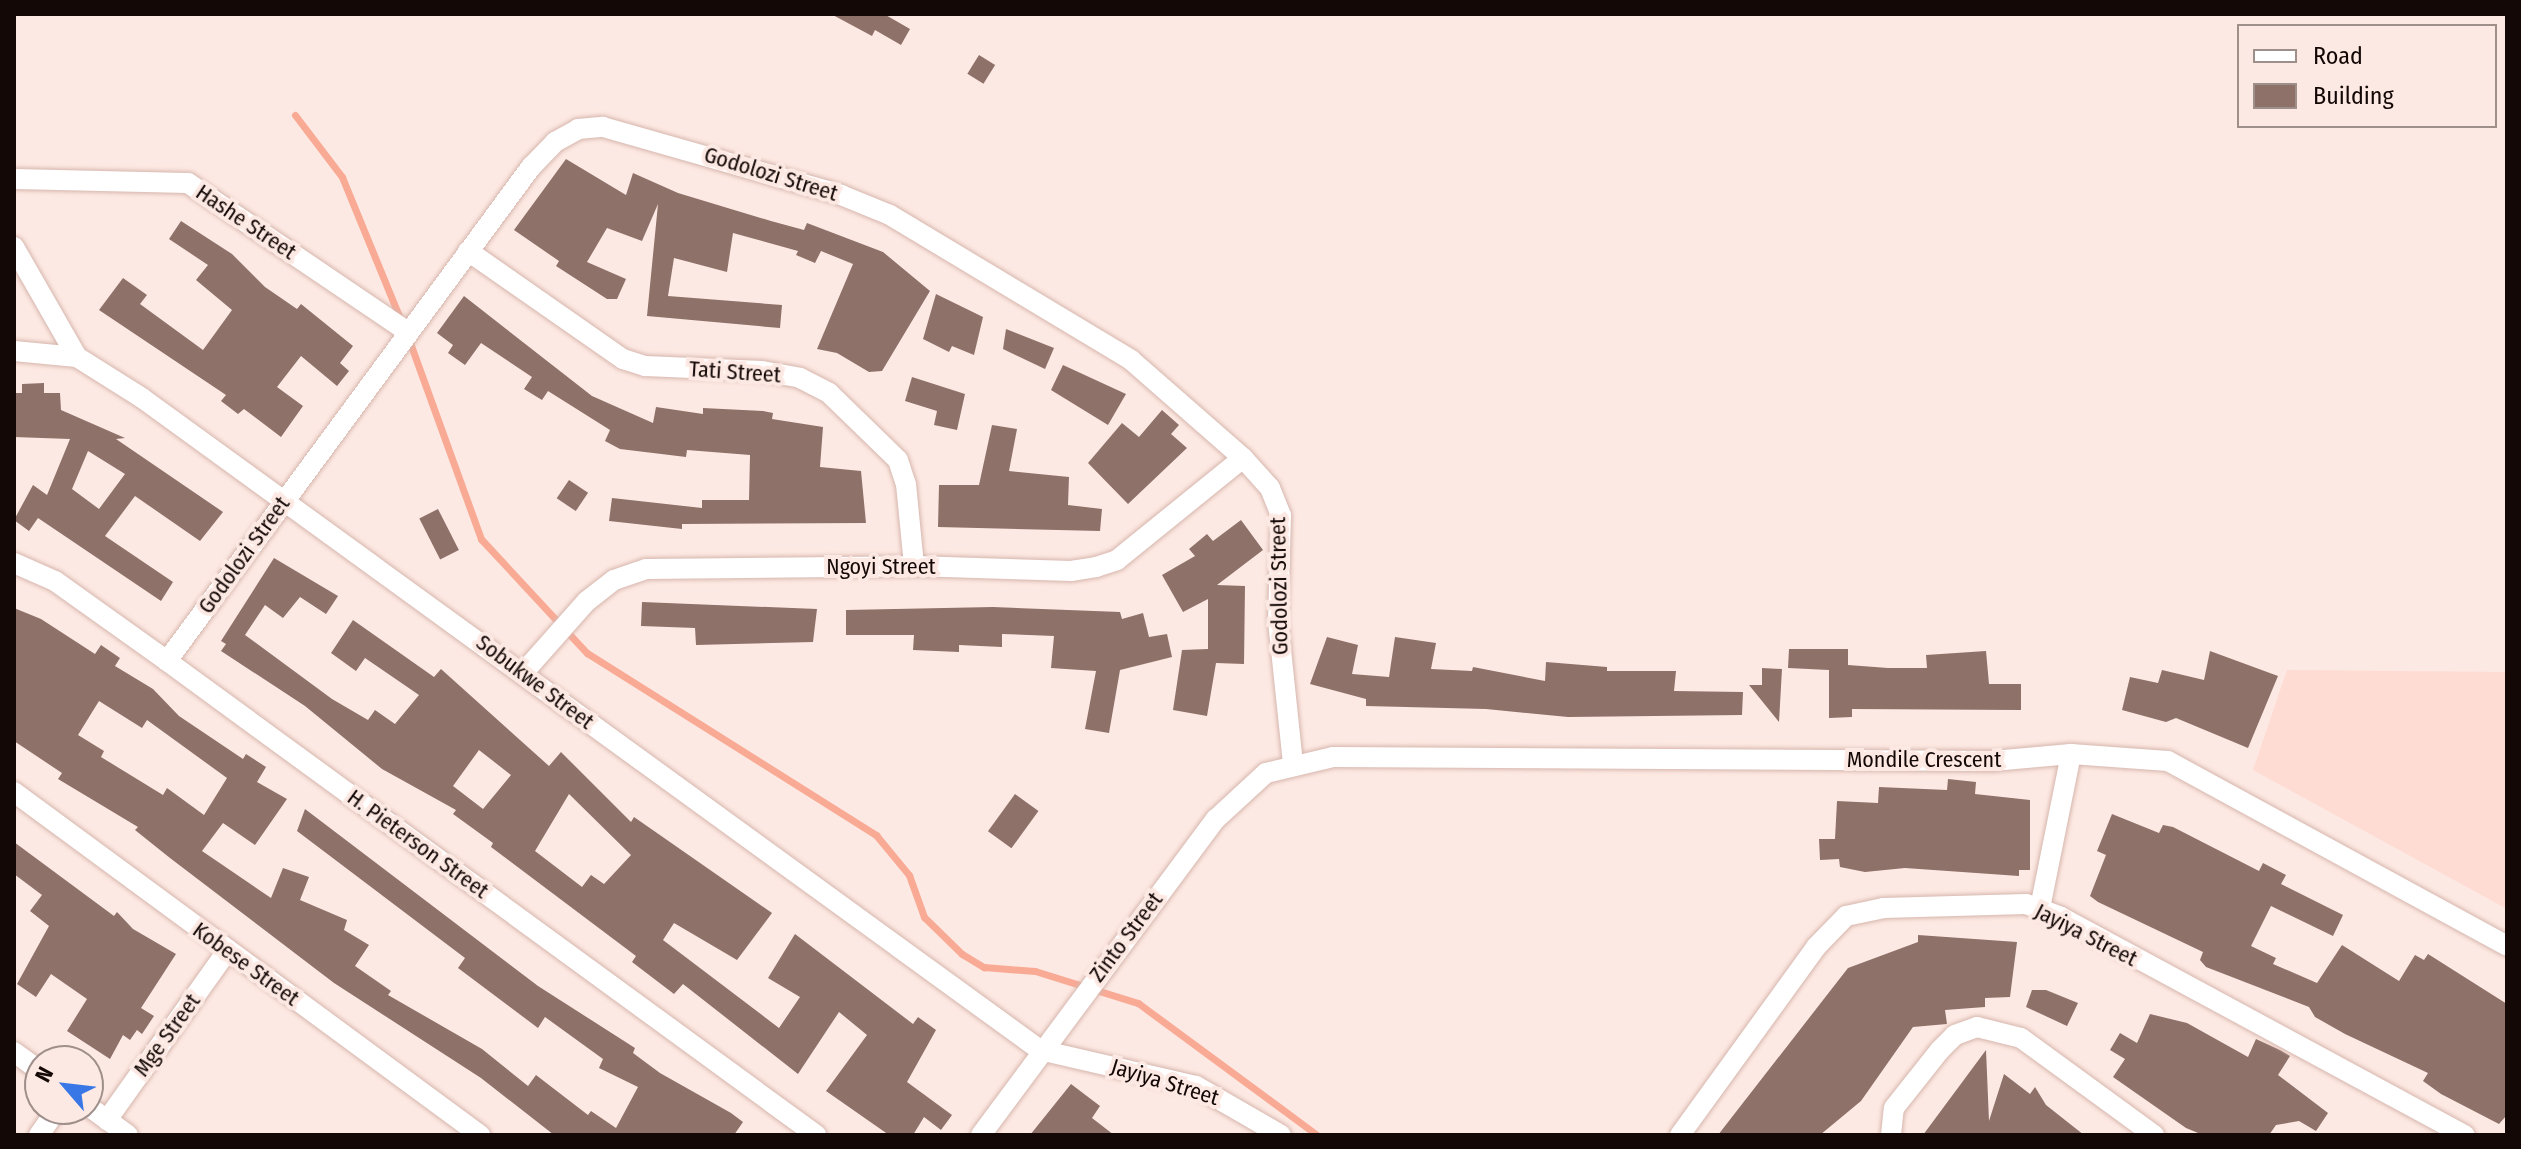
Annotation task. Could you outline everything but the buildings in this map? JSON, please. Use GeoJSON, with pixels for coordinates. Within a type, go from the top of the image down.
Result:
{"type":"FeatureCollection","features":[{"type":"Feature","properties":{"kind":"street","name":"Godolozi Street"},"geometry":{"type":"LineString","coordinates":[[167,661],[468,251],[555,142],[578,129],[631,132],[890,215],[1131,360],[1243,458],[1270,488],[1281,515],[1278,621],[1293,763]]}},
{"type":"Feature","properties":{"kind":"street","name":"Hashe Street"},"geometry":{"type":"LineString","coordinates":[[14,179],[188,183],[408,332]]}},
{"type":"Feature","properties":{"kind":"street"},"geometry":{"type":"LineString","coordinates":[[14,247],[77,357]]}},
{"type":"Feature","properties":{"kind":"street","name":"Tati Street"},"geometry":{"type":"LineString","coordinates":[[468,251],[623,359],[645,366],[762,371],[800,378],[829,393],[898,460],[906,484],[914,566]]}},
{"type":"Feature","properties":{"kind":"street","name":"Sobukwe Street"},"geometry":{"type":"LineString","coordinates":[[14,351],[77,357],[285,499],[1040,1050]]}},
{"type":"Feature","properties":{"kind":"street","name":"Ngoyi Street"},"geometry":{"type":"LineString","coordinates":[[523,673],[587,601],[614,580],[646,569],[914,566],[1071,571],[1117,560],[1243,458]]}},
{"type":"Feature","properties":{"kind":"street","name":"H. Pieterson Street"},"geometry":{"type":"LineString","coordinates":[[14,563],[55,581],[816,1135]]}},
{"type":"Feature","properties":{"kind":"street"},"geometry":{"type":"LineString","coordinates":[[2040,908],[2071,754]]}},
{"type":"Feature","properties":{"kind":"street","name":"Mondile Crescent"},"geometry":{"type":"LineString","coordinates":[[1293,763],[1333,757],[1993,761],[2071,754],[2168,761],[2507,946]]}},
{"type":"Feature","properties":{"kind":"street","name":"Zinto Street"},"geometry":{"type":"LineString","coordinates":[[982,1134],[1040,1050],[1216,819],[1266,773],[1293,763]]}},
{"type":"Feature","properties":{"kind":"street","name":"Kobese Street"},"geometry":{"type":"LineString","coordinates":[[14,792],[480,1135]]}},
{"type":"Feature","properties":{"kind":"street","name":"Jayiya Street"},"geometry":{"type":"LineString","coordinates":[[1680,1135],[1816,947],[1846,916],[1883,908],[2040,908],[2465,1135]]}},
{"type":"Feature","properties":{"kind":"street","name":"Mge Street"},"geometry":{"type":"LineString","coordinates":[[107,1120],[228,950]]}},
{"type":"Feature","properties":{"kind":"street"},"geometry":{"type":"LineString","coordinates":[[1891,1135],[1894,1108],[1948,1041],[1977,1027],[2021,1038],[2154,1135]]}},
{"type":"Feature","properties":{"kind":"street","name":"Jayiya Street"},"geometry":{"type":"LineString","coordinates":[[1040,1050],[1196,1086],[1281,1135]]}},
{"type":"Feature","properties":{"kind":"street"},"geometry":{"type":"LineString","coordinates":[[104,1118],[128,1135]]}},
{"type":"Feature","properties":{"kind":"shaded area"},"geometry":{"type":"Polygon","coordinates":[[[2287,670],[2507,672],[2507,909],[2253,770],[2287,670]]]}},
{"type":"Feature","properties":{"kind":"waterway"},"geometry":{"type":"LineString","coordinates":[[295,115],[342,177],[401,321]]}},
{"type":"Feature","properties":{"kind":"waterway"},"geometry":{"type":"LineString","coordinates":[[409,340],[481,539],[587,653],[876,835],[909,875],[924,917],[962,954],[984,967],[1035,971],[1138,1003],[1317,1135]]}}]}
